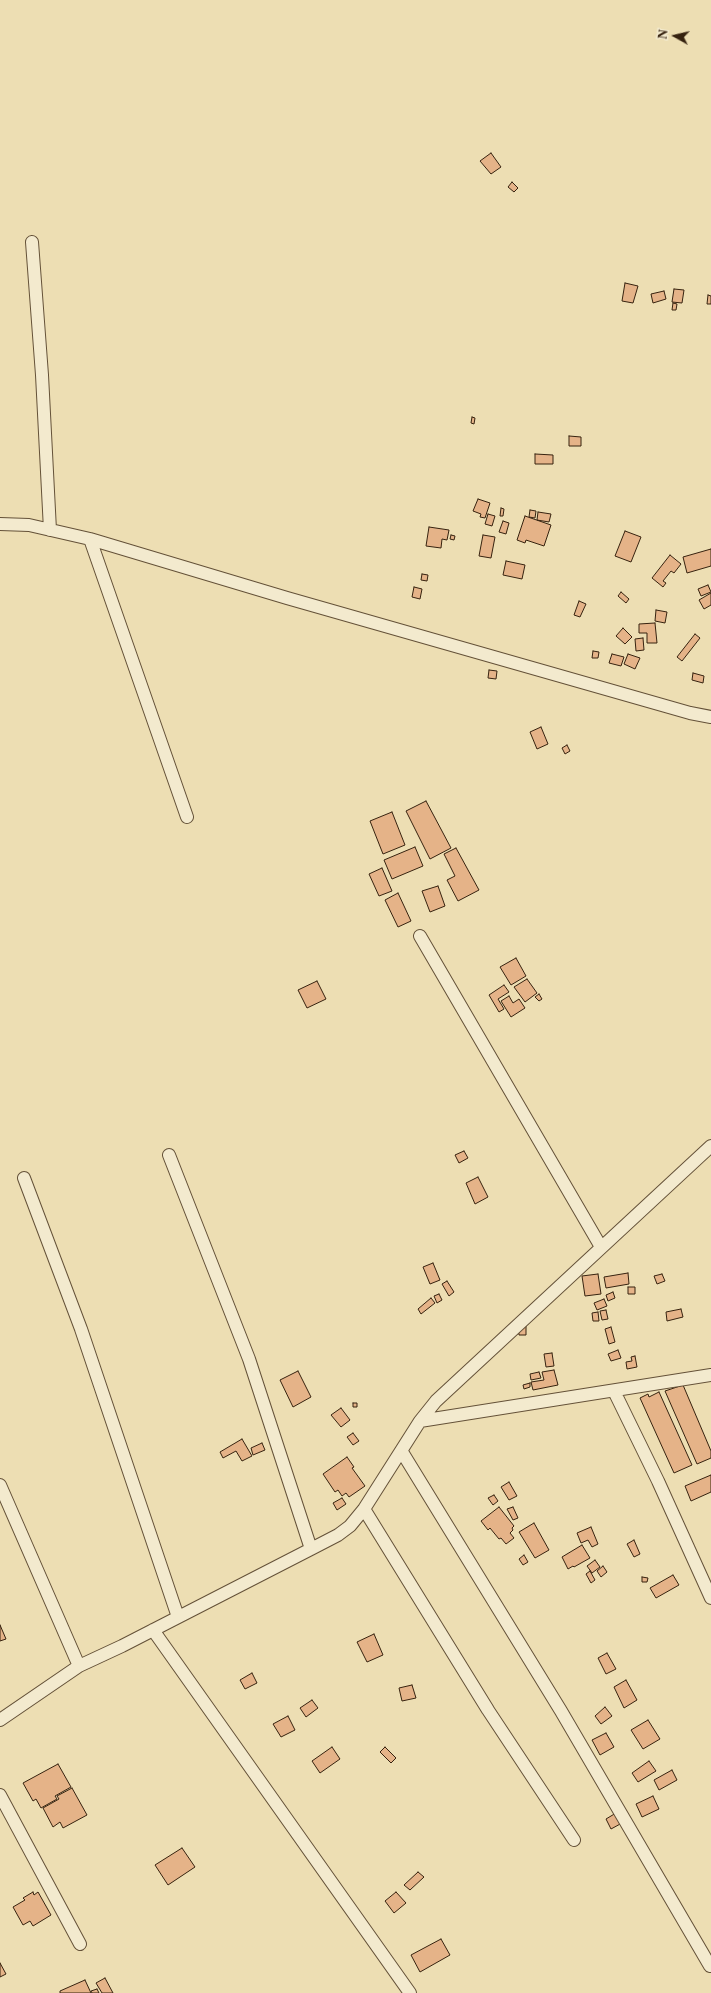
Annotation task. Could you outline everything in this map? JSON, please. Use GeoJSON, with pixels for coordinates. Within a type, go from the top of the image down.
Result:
{"type":"FeatureCollection","features":[{"type":"Feature","properties":{"kind":"street"},"geometry":{"type":"LineString","coordinates":[[32,242],[42,375],[50,530]]}},
{"type":"Feature","properties":{"kind":"street"},"geometry":{"type":"LineString","coordinates":[[0,524],[29,525],[90,539],[294,600],[690,713],[711,717]]}},
{"type":"Feature","properties":{"kind":"street"},"geometry":{"type":"LineString","coordinates":[[90,539],[187,817]]}},
{"type":"Feature","properties":{"kind":"street"},"geometry":{"type":"LineString","coordinates":[[420,936],[601,1247]]}},
{"type":"Feature","properties":{"kind":"street"},"geometry":{"type":"LineString","coordinates":[[0,1720],[79,1666],[178,1618],[338,1535],[350,1526],[402,1452],[420,1421],[436,1401],[711,1146]]}},
{"type":"Feature","properties":{"kind":"street"},"geometry":{"type":"LineString","coordinates":[[169,1155],[249,1359],[311,1549]]}},
{"type":"Feature","properties":{"kind":"street"},"geometry":{"type":"LineString","coordinates":[[24,1178],[81,1329],[178,1618]]}},
{"type":"Feature","properties":{"kind":"street"},"geometry":{"type":"LineString","coordinates":[[420,1421],[711,1375]]}},
{"type":"Feature","properties":{"kind":"street"},"geometry":{"type":"LineString","coordinates":[[614,1391],[658,1481],[711,1598]]}},
{"type":"Feature","properties":{"kind":"street"},"geometry":{"type":"LineString","coordinates":[[402,1452],[561,1711],[710,1966]]}},
{"type":"Feature","properties":{"kind":"street"},"geometry":{"type":"LineString","coordinates":[[0,1485],[79,1666]]}},
{"type":"Feature","properties":{"kind":"street"},"geometry":{"type":"LineString","coordinates":[[364,1508],[488,1710],[574,1840]]}},
{"type":"Feature","properties":{"kind":"street"},"geometry":{"type":"LineString","coordinates":[[153,1630],[410,1993]]}},
{"type":"Feature","properties":{"kind":"street"},"geometry":{"type":"LineString","coordinates":[[0,1795],[80,1944]]}},
{"type":"Feature","properties":{"kind":"building"},"geometry":{"type":"Polygon","coordinates":[[[491,153],[501,167],[491,174],[480,161],[491,153]]]}},
{"type":"Feature","properties":{"kind":"building"},"geometry":{"type":"Polygon","coordinates":[[[512,182],[518,188],[514,192],[508,187],[512,182]]]}},
{"type":"Feature","properties":{"kind":"building"},"geometry":{"type":"Polygon","coordinates":[[[625,283],[638,286],[633,303],[622,301],[625,283]]]}},
{"type":"Feature","properties":{"kind":"building"},"geometry":{"type":"Polygon","coordinates":[[[674,289],[684,290],[682,303],[672,302],[674,289]]]}},
{"type":"Feature","properties":{"kind":"building"},"geometry":{"type":"Polygon","coordinates":[[[664,291],[666,299],[653,303],[651,294],[664,291]]]}},
{"type":"Feature","properties":{"kind":"building"},"geometry":{"type":"Polygon","coordinates":[[[708,295],[711,296],[711,304],[707,304],[708,295]]]}},
{"type":"Feature","properties":{"kind":"building"},"geometry":{"type":"Polygon","coordinates":[[[673,303],[677,304],[676,310],[672,310],[673,303]]]}},
{"type":"Feature","properties":{"kind":"building"},"geometry":{"type":"Polygon","coordinates":[[[472,417],[475,418],[474,424],[471,423],[472,417]]]}},
{"type":"Feature","properties":{"kind":"building"},"geometry":{"type":"Polygon","coordinates":[[[569,436],[581,437],[581,446],[569,446],[569,436]]]}},
{"type":"Feature","properties":{"kind":"building"},"geometry":{"type":"Polygon","coordinates":[[[535,454],[553,455],[553,464],[535,464],[535,454]]]}},
{"type":"Feature","properties":{"kind":"building"},"geometry":{"type":"Polygon","coordinates":[[[478,499],[490,503],[485,518],[480,517],[481,514],[473,511],[478,499]]]}},
{"type":"Feature","properties":{"kind":"building"},"geometry":{"type":"Polygon","coordinates":[[[501,508],[504,509],[503,516],[500,516],[501,508]]]}},
{"type":"Feature","properties":{"kind":"building"},"geometry":{"type":"Polygon","coordinates":[[[530,510],[536,511],[535,518],[529,517],[530,510]]]}},
{"type":"Feature","properties":{"kind":"building"},"geometry":{"type":"Polygon","coordinates":[[[538,512],[551,514],[549,522],[537,520],[538,512]]]}},
{"type":"Feature","properties":{"kind":"building"},"geometry":{"type":"Polygon","coordinates":[[[488,514],[495,516],[492,526],[485,524],[488,514]]]}},
{"type":"Feature","properties":{"kind":"building"},"geometry":{"type":"Polygon","coordinates":[[[525,516],[551,525],[544,546],[526,540],[525,543],[517,540],[525,516]]]}},
{"type":"Feature","properties":{"kind":"building"},"geometry":{"type":"Polygon","coordinates":[[[503,521],[509,523],[506,534],[499,532],[503,521]]]}},
{"type":"Feature","properties":{"kind":"building"},"geometry":{"type":"Polygon","coordinates":[[[429,527],[449,530],[447,540],[442,539],[441,548],[426,546],[429,527]]]}},
{"type":"Feature","properties":{"kind":"building"},"geometry":{"type":"Polygon","coordinates":[[[625,531],[641,537],[631,562],[615,556],[625,531]]]}},
{"type":"Feature","properties":{"kind":"building"},"geometry":{"type":"Polygon","coordinates":[[[451,535],[455,536],[454,540],[450,539],[451,535]]]}},
{"type":"Feature","properties":{"kind":"building"},"geometry":{"type":"Polygon","coordinates":[[[483,535],[495,537],[491,558],[479,556],[483,535]]]}},
{"type":"Feature","properties":{"kind":"building"},"geometry":{"type":"Polygon","coordinates":[[[711,549],[711,566],[687,573],[683,557],[711,549]]]}},
{"type":"Feature","properties":{"kind":"building"},"geometry":{"type":"Polygon","coordinates":[[[670,555],[681,564],[674,573],[671,571],[663,581],[666,583],[663,587],[652,578],[670,555]]]}},
{"type":"Feature","properties":{"kind":"building"},"geometry":{"type":"Polygon","coordinates":[[[506,561],[525,565],[522,579],[503,575],[506,561]]]}},
{"type":"Feature","properties":{"kind":"building"},"geometry":{"type":"Polygon","coordinates":[[[422,574],[428,575],[427,581],[421,580],[422,574]]]}},
{"type":"Feature","properties":{"kind":"building"},"geometry":{"type":"Polygon","coordinates":[[[708,585],[711,592],[701,596],[698,589],[708,585]]]}},
{"type":"Feature","properties":{"kind":"building"},"geometry":{"type":"Polygon","coordinates":[[[414,587],[422,589],[420,599],[412,597],[414,587]]]}},
{"type":"Feature","properties":{"kind":"building"},"geometry":{"type":"Polygon","coordinates":[[[621,592],[629,599],[626,603],[618,596],[621,592]]]}},
{"type":"Feature","properties":{"kind":"building"},"geometry":{"type":"Polygon","coordinates":[[[711,593],[711,605],[704,609],[699,600],[711,593]]]}},
{"type":"Feature","properties":{"kind":"building"},"geometry":{"type":"Polygon","coordinates":[[[579,601],[586,604],[580,617],[574,615],[579,601]]]}},
{"type":"Feature","properties":{"kind":"building"},"geometry":{"type":"Polygon","coordinates":[[[656,610],[667,612],[665,623],[655,621],[656,610]]]}},
{"type":"Feature","properties":{"kind":"building"},"geometry":{"type":"Polygon","coordinates":[[[655,623],[657,643],[647,643],[647,633],[639,633],[639,624],[655,623]]]}},
{"type":"Feature","properties":{"kind":"building"},"geometry":{"type":"Polygon","coordinates":[[[623,628],[632,637],[625,644],[616,636],[623,628]]]}},
{"type":"Feature","properties":{"kind":"building"},"geometry":{"type":"Polygon","coordinates":[[[695,634],[700,638],[682,661],[677,657],[695,634]]]}},
{"type":"Feature","properties":{"kind":"building"},"geometry":{"type":"Polygon","coordinates":[[[643,638],[644,650],[636,651],[635,639],[643,638]]]}},
{"type":"Feature","properties":{"kind":"building"},"geometry":{"type":"Polygon","coordinates":[[[593,651],[599,652],[598,658],[592,658],[593,651]]]}},
{"type":"Feature","properties":{"kind":"building"},"geometry":{"type":"Polygon","coordinates":[[[612,654],[624,657],[621,666],[609,663],[612,654]]]}},
{"type":"Feature","properties":{"kind":"building"},"geometry":{"type":"Polygon","coordinates":[[[628,654],[640,658],[635,669],[624,664],[628,654]]]}},
{"type":"Feature","properties":{"kind":"building"},"geometry":{"type":"Polygon","coordinates":[[[489,670],[497,671],[496,679],[488,678],[489,670]]]}},
{"type":"Feature","properties":{"kind":"building"},"geometry":{"type":"Polygon","coordinates":[[[693,673],[704,676],[703,683],[692,680],[693,673]]]}},
{"type":"Feature","properties":{"kind":"building"},"geometry":{"type":"Polygon","coordinates":[[[541,727],[548,744],[537,749],[530,732],[541,727]]]}},
{"type":"Feature","properties":{"kind":"building"},"geometry":{"type":"Polygon","coordinates":[[[567,745],[570,751],[565,754],[562,748],[567,745]]]}},
{"type":"Feature","properties":{"kind":"building"},"geometry":{"type":"Polygon","coordinates":[[[426,801],[451,848],[430,859],[406,811],[426,801]]]}},
{"type":"Feature","properties":{"kind":"building"},"geometry":{"type":"Polygon","coordinates":[[[392,812],[405,845],[383,854],[370,821],[392,812]]]}},
{"type":"Feature","properties":{"kind":"building"},"geometry":{"type":"Polygon","coordinates":[[[415,847],[423,866],[392,879],[384,860],[415,847]]]}},
{"type":"Feature","properties":{"kind":"building"},"geometry":{"type":"Polygon","coordinates":[[[456,848],[479,890],[458,901],[447,880],[455,876],[444,854],[456,848]]]}},
{"type":"Feature","properties":{"kind":"building"},"geometry":{"type":"Polygon","coordinates":[[[382,868],[392,891],[379,896],[369,874],[382,868]]]}},
{"type":"Feature","properties":{"kind":"building"},"geometry":{"type":"Polygon","coordinates":[[[438,886],[445,906],[430,912],[422,891],[438,886]]]}},
{"type":"Feature","properties":{"kind":"building"},"geometry":{"type":"Polygon","coordinates":[[[398,893],[411,921],[398,927],[385,900],[398,893]]]}},
{"type":"Feature","properties":{"kind":"building"},"geometry":{"type":"Polygon","coordinates":[[[516,958],[526,976],[511,985],[500,967],[516,958]]]}},
{"type":"Feature","properties":{"kind":"building"},"geometry":{"type":"Polygon","coordinates":[[[527,979],[537,993],[525,1002],[514,987],[527,979]]]}},
{"type":"Feature","properties":{"kind":"building"},"geometry":{"type":"Polygon","coordinates":[[[317,981],[326,999],[307,1008],[298,990],[317,981]]]}},
{"type":"Feature","properties":{"kind":"building"},"geometry":{"type":"Polygon","coordinates":[[[504,985],[509,992],[498,999],[504,1009],[499,1012],[489,995],[504,985]]]}},
{"type":"Feature","properties":{"kind":"building"},"geometry":{"type":"Polygon","coordinates":[[[539,994],[542,999],[539,1001],[535,997],[539,994]]]}},
{"type":"Feature","properties":{"kind":"building"},"geometry":{"type":"Polygon","coordinates":[[[509,996],[513,1003],[519,999],[525,1008],[511,1017],[501,1001],[509,996]]]}},
{"type":"Feature","properties":{"kind":"building"},"geometry":{"type":"Polygon","coordinates":[[[464,1151],[468,1158],[459,1163],[455,1155],[464,1151]]]}},
{"type":"Feature","properties":{"kind":"building"},"geometry":{"type":"Polygon","coordinates":[[[478,1177],[488,1197],[475,1204],[466,1183],[478,1177]]]}},
{"type":"Feature","properties":{"kind":"building"},"geometry":{"type":"Polygon","coordinates":[[[433,1263],[440,1280],[430,1284],[423,1267],[433,1263]]]}},
{"type":"Feature","properties":{"kind":"building"},"geometry":{"type":"Polygon","coordinates":[[[628,1273],[629,1284],[606,1288],[604,1277],[628,1273]]]}},
{"type":"Feature","properties":{"kind":"building"},"geometry":{"type":"Polygon","coordinates":[[[598,1274],[601,1294],[585,1296],[582,1276],[598,1274]]]}},
{"type":"Feature","properties":{"kind":"building"},"geometry":{"type":"Polygon","coordinates":[[[662,1274],[665,1281],[657,1284],[654,1276],[662,1274]]]}},
{"type":"Feature","properties":{"kind":"building"},"geometry":{"type":"Polygon","coordinates":[[[447,1281],[454,1292],[449,1296],[442,1284],[447,1281]]]}},
{"type":"Feature","properties":{"kind":"building"},"geometry":{"type":"Polygon","coordinates":[[[628,1287],[635,1287],[635,1294],[628,1294],[628,1287]]]}},
{"type":"Feature","properties":{"kind":"building"},"geometry":{"type":"Polygon","coordinates":[[[613,1292],[615,1298],[608,1301],[606,1295],[613,1292]]]}},
{"type":"Feature","properties":{"kind":"building"},"geometry":{"type":"Polygon","coordinates":[[[439,1294],[442,1300],[437,1303],[434,1296],[439,1294]]]}},
{"type":"Feature","properties":{"kind":"building"},"geometry":{"type":"Polygon","coordinates":[[[431,1298],[435,1303],[421,1314],[418,1309],[431,1298]]]}},
{"type":"Feature","properties":{"kind":"building"},"geometry":{"type":"Polygon","coordinates":[[[604,1299],[607,1306],[597,1310],[594,1303],[604,1299]]]}},
{"type":"Feature","properties":{"kind":"building"},"geometry":{"type":"Polygon","coordinates":[[[681,1309],[683,1317],[667,1321],[666,1312],[681,1309]]]}},
{"type":"Feature","properties":{"kind":"building"},"geometry":{"type":"Polygon","coordinates":[[[606,1310],[608,1319],[602,1320],[600,1311],[606,1310]]]}},
{"type":"Feature","properties":{"kind":"building"},"geometry":{"type":"Polygon","coordinates":[[[598,1312],[599,1321],[593,1321],[592,1313],[598,1312]]]}},
{"type":"Feature","properties":{"kind":"building"},"geometry":{"type":"Polygon","coordinates":[[[518,1326],[526,1326],[526,1335],[519,1335],[518,1326]]]}},
{"type":"Feature","properties":{"kind":"building"},"geometry":{"type":"Polygon","coordinates":[[[611,1327],[615,1342],[609,1344],[605,1329],[611,1327]]]}},
{"type":"Feature","properties":{"kind":"building"},"geometry":{"type":"Polygon","coordinates":[[[618,1350],[621,1358],[611,1361],[608,1354],[618,1350]]]}},
{"type":"Feature","properties":{"kind":"building"},"geometry":{"type":"Polygon","coordinates":[[[552,1353],[554,1366],[546,1367],[544,1354],[552,1353]]]}},
{"type":"Feature","properties":{"kind":"building"},"geometry":{"type":"Polygon","coordinates":[[[635,1356],[637,1367],[627,1369],[626,1362],[632,1361],[631,1357],[635,1356]]]}},
{"type":"Feature","properties":{"kind":"building"},"geometry":{"type":"Polygon","coordinates":[[[554,1370],[558,1385],[533,1390],[531,1382],[544,1380],[542,1372],[554,1370]]]}},
{"type":"Feature","properties":{"kind":"building"},"geometry":{"type":"Polygon","coordinates":[[[298,1371],[311,1397],[293,1407],[280,1380],[298,1371]]]}},
{"type":"Feature","properties":{"kind":"building"},"geometry":{"type":"Polygon","coordinates":[[[539,1372],[541,1378],[531,1380],[530,1374],[539,1372]]]}},
{"type":"Feature","properties":{"kind":"building"},"geometry":{"type":"Polygon","coordinates":[[[530,1383],[530,1387],[524,1389],[523,1385],[530,1383]]]}},
{"type":"Feature","properties":{"kind":"building"},"geometry":{"type":"Polygon","coordinates":[[[683,1385],[711,1451],[711,1458],[697,1464],[665,1391],[683,1385]]]}},
{"type":"Feature","properties":{"kind":"building"},"geometry":{"type":"Polygon","coordinates":[[[659,1392],[692,1465],[674,1473],[640,1398],[648,1394],[649,1397],[659,1392]]]}},
{"type":"Feature","properties":{"kind":"building"},"geometry":{"type":"Polygon","coordinates":[[[353,1403],[357,1403],[357,1407],[353,1407],[353,1403]]]}},
{"type":"Feature","properties":{"kind":"building"},"geometry":{"type":"Polygon","coordinates":[[[341,1408],[350,1420],[341,1427],[331,1415],[341,1408]]]}},
{"type":"Feature","properties":{"kind":"building"},"geometry":{"type":"Polygon","coordinates":[[[353,1433],[359,1441],[353,1445],[347,1437],[353,1433]]]}},
{"type":"Feature","properties":{"kind":"building"},"geometry":{"type":"Polygon","coordinates":[[[242,1439],[252,1456],[242,1461],[236,1451],[223,1458],[220,1452],[242,1439]]]}},
{"type":"Feature","properties":{"kind":"building"},"geometry":{"type":"Polygon","coordinates":[[[262,1443],[265,1450],[253,1455],[251,1448],[262,1443]]]}},
{"type":"Feature","properties":{"kind":"building"},"geometry":{"type":"Polygon","coordinates":[[[347,1457],[354,1467],[352,1468],[365,1486],[349,1497],[346,1493],[342,1496],[338,1490],[335,1492],[323,1474],[347,1457]]]}},
{"type":"Feature","properties":{"kind":"building"},"geometry":{"type":"Polygon","coordinates":[[[711,1475],[711,1492],[691,1501],[685,1486],[711,1475]]]}},
{"type":"Feature","properties":{"kind":"building"},"geometry":{"type":"Polygon","coordinates":[[[509,1482],[517,1496],[509,1500],[501,1487],[509,1482]]]}},
{"type":"Feature","properties":{"kind":"building"},"geometry":{"type":"Polygon","coordinates":[[[494,1495],[498,1501],[493,1505],[488,1498],[494,1495]]]}},
{"type":"Feature","properties":{"kind":"building"},"geometry":{"type":"Polygon","coordinates":[[[342,1498],[346,1504],[337,1510],[333,1503],[342,1498]]]}},
{"type":"Feature","properties":{"kind":"building"},"geometry":{"type":"Polygon","coordinates":[[[499,1507],[514,1526],[510,1533],[514,1538],[506,1544],[501,1538],[499,1539],[490,1528],[488,1530],[481,1521],[499,1507]]]}},
{"type":"Feature","properties":{"kind":"building"},"geometry":{"type":"Polygon","coordinates":[[[513,1507],[518,1518],[513,1520],[507,1509],[513,1507]]]}},
{"type":"Feature","properties":{"kind":"building"},"geometry":{"type":"Polygon","coordinates":[[[534,1523],[549,1550],[535,1558],[519,1532],[534,1523]]]}},
{"type":"Feature","properties":{"kind":"building"},"geometry":{"type":"Polygon","coordinates":[[[591,1527],[598,1544],[592,1547],[588,1540],[581,1543],[577,1533],[591,1527]]]}},
{"type":"Feature","properties":{"kind":"building"},"geometry":{"type":"Polygon","coordinates":[[[634,1540],[640,1554],[634,1557],[627,1544],[634,1540]]]}},
{"type":"Feature","properties":{"kind":"building"},"geometry":{"type":"Polygon","coordinates":[[[582,1545],[590,1558],[568,1569],[562,1557],[582,1545]]]}},
{"type":"Feature","properties":{"kind":"building"},"geometry":{"type":"Polygon","coordinates":[[[524,1555],[528,1562],[523,1565],[519,1559],[524,1555]]]}},
{"type":"Feature","properties":{"kind":"building"},"geometry":{"type":"Polygon","coordinates":[[[595,1560],[600,1567],[592,1573],[587,1566],[595,1560]]]}},
{"type":"Feature","properties":{"kind":"building"},"geometry":{"type":"Polygon","coordinates":[[[603,1566],[607,1572],[601,1577],[597,1571],[603,1566]]]}},
{"type":"Feature","properties":{"kind":"building"},"geometry":{"type":"Polygon","coordinates":[[[590,1571],[595,1580],[591,1583],[586,1574],[590,1571]]]}},
{"type":"Feature","properties":{"kind":"building"},"geometry":{"type":"Polygon","coordinates":[[[673,1575],[679,1585],[656,1598],[650,1588],[673,1575]]]}},
{"type":"Feature","properties":{"kind":"building"},"geometry":{"type":"Polygon","coordinates":[[[642,1577],[648,1578],[647,1582],[642,1582],[642,1577]]]}},
{"type":"Feature","properties":{"kind":"building"},"geometry":{"type":"Polygon","coordinates":[[[0,1625],[6,1639],[0,1641],[0,1625]]]}},
{"type":"Feature","properties":{"kind":"building"},"geometry":{"type":"Polygon","coordinates":[[[374,1634],[383,1655],[367,1662],[357,1642],[374,1634]]]}},
{"type":"Feature","properties":{"kind":"building"},"geometry":{"type":"Polygon","coordinates":[[[607,1653],[616,1669],[606,1674],[598,1658],[607,1653]]]}},
{"type":"Feature","properties":{"kind":"building"},"geometry":{"type":"Polygon","coordinates":[[[252,1673],[257,1683],[245,1689],[240,1680],[252,1673]]]}},
{"type":"Feature","properties":{"kind":"building"},"geometry":{"type":"Polygon","coordinates":[[[626,1680],[637,1700],[624,1708],[614,1687],[626,1680]]]}},
{"type":"Feature","properties":{"kind":"building"},"geometry":{"type":"Polygon","coordinates":[[[412,1685],[416,1698],[402,1701],[399,1688],[412,1685]]]}},
{"type":"Feature","properties":{"kind":"building"},"geometry":{"type":"Polygon","coordinates":[[[312,1700],[318,1708],[306,1717],[300,1708],[312,1700]]]}},
{"type":"Feature","properties":{"kind":"building"},"geometry":{"type":"Polygon","coordinates":[[[605,1707],[612,1716],[601,1724],[595,1716],[605,1707]]]}},
{"type":"Feature","properties":{"kind":"building"},"geometry":{"type":"Polygon","coordinates":[[[288,1716],[295,1730],[281,1737],[273,1724],[288,1716]]]}},
{"type":"Feature","properties":{"kind":"building"},"geometry":{"type":"Polygon","coordinates":[[[648,1720],[660,1739],[643,1749],[631,1730],[648,1720]]]}},
{"type":"Feature","properties":{"kind":"building"},"geometry":{"type":"Polygon","coordinates":[[[606,1733],[614,1747],[600,1755],[592,1740],[606,1733]]]}},
{"type":"Feature","properties":{"kind":"building"},"geometry":{"type":"Polygon","coordinates":[[[332,1747],[340,1759],[320,1773],[312,1761],[332,1747]]]}},
{"type":"Feature","properties":{"kind":"building"},"geometry":{"type":"Polygon","coordinates":[[[385,1747],[396,1758],[391,1763],[380,1752],[385,1747]]]}},
{"type":"Feature","properties":{"kind":"building"},"geometry":{"type":"Polygon","coordinates":[[[649,1761],[656,1771],[638,1782],[632,1773],[649,1761]]]}},
{"type":"Feature","properties":{"kind":"building"},"geometry":{"type":"Polygon","coordinates":[[[58,1764],[71,1787],[55,1796],[57,1799],[41,1808],[36,1799],[33,1801],[23,1783],[58,1764]]]}},
{"type":"Feature","properties":{"kind":"building"},"geometry":{"type":"Polygon","coordinates":[[[672,1770],[677,1780],[659,1790],[654,1780],[672,1770]]]}},
{"type":"Feature","properties":{"kind":"building"},"geometry":{"type":"Polygon","coordinates":[[[72,1788],[87,1815],[63,1828],[60,1822],[53,1827],[43,1808],[59,1799],[57,1796],[72,1788]]]}},
{"type":"Feature","properties":{"kind":"building"},"geometry":{"type":"Polygon","coordinates":[[[653,1796],[659,1809],[642,1817],[636,1804],[653,1796]]]}},
{"type":"Feature","properties":{"kind":"building"},"geometry":{"type":"Polygon","coordinates":[[[616,1813],[622,1823],[611,1829],[606,1819],[616,1813]]]}},
{"type":"Feature","properties":{"kind":"building"},"geometry":{"type":"Polygon","coordinates":[[[182,1848],[195,1867],[168,1885],[155,1865],[182,1848]]]}},
{"type":"Feature","properties":{"kind":"building"},"geometry":{"type":"Polygon","coordinates":[[[418,1872],[424,1877],[410,1890],[404,1885],[418,1872]]]}},
{"type":"Feature","properties":{"kind":"building"},"geometry":{"type":"Polygon","coordinates":[[[33,1892],[34,1895],[38,1892],[51,1915],[33,1926],[30,1921],[23,1925],[13,1907],[25,1900],[23,1898],[33,1892]]]}},
{"type":"Feature","properties":{"kind":"building"},"geometry":{"type":"Polygon","coordinates":[[[396,1892],[406,1903],[394,1913],[385,1901],[396,1892]]]}},
{"type":"Feature","properties":{"kind":"building"},"geometry":{"type":"Polygon","coordinates":[[[441,1939],[450,1955],[420,1972],[411,1955],[441,1939]]]}},
{"type":"Feature","properties":{"kind":"building"},"geometry":{"type":"Polygon","coordinates":[[[0,1963],[6,1974],[0,1977],[0,1963]]]}},
{"type":"Feature","properties":{"kind":"building"},"geometry":{"type":"Polygon","coordinates":[[[105,1978],[113,1993],[102,1993],[96,1983],[105,1978]]]}},
{"type":"Feature","properties":{"kind":"building"},"geometry":{"type":"Polygon","coordinates":[[[85,1980],[91,1993],[60,1993],[60,1991],[85,1980]]]}},
{"type":"Feature","properties":{"kind":"building"},"geometry":{"type":"Polygon","coordinates":[[[97,1989],[99,1993],[92,1993],[91,1991],[97,1989]]]}}]}
